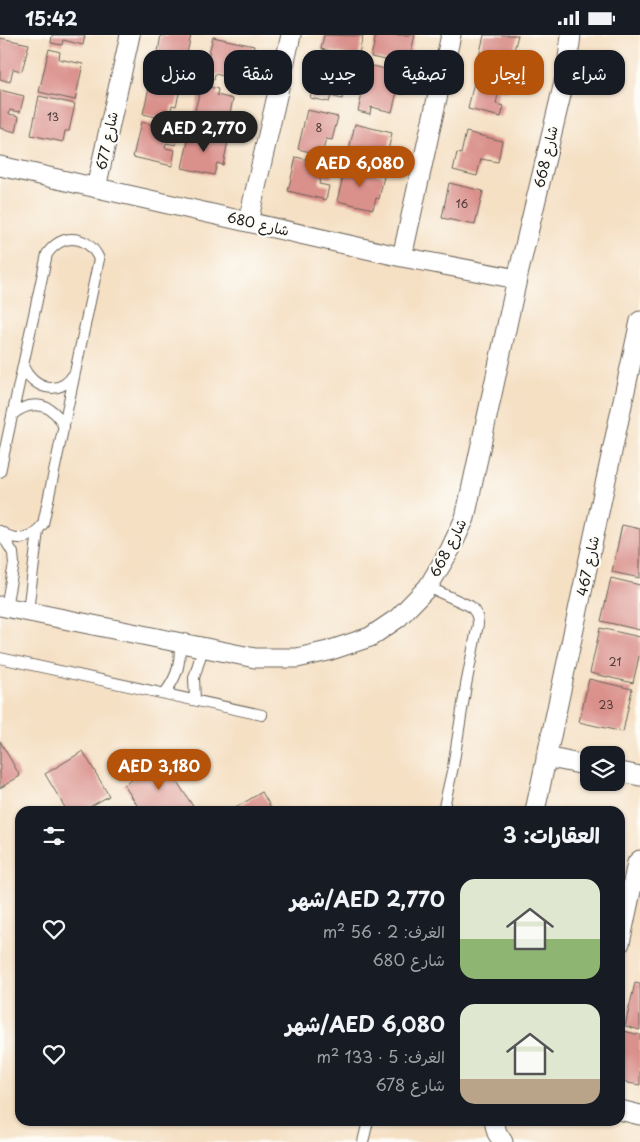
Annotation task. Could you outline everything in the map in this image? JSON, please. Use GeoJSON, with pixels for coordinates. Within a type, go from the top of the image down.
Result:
{"type":"FeatureCollection","features":[{"type":"Feature","properties":{"kind":"street","name":"شارع 677"},"geometry":{"type":"LineString","coordinates":[[96,188],[130,35]]}},
{"type":"Feature","properties":{"kind":"street"},"geometry":{"type":"LineString","coordinates":[[248,222],[291,35]]}},
{"type":"Feature","properties":{"kind":"street"},"geometry":{"type":"LineString","coordinates":[[402,257],[451,35]]}},
{"type":"Feature","properties":{"kind":"street","name":"شارع 668"},"geometry":{"type":"LineString","coordinates":[[3,606],[255,658],[297,658],[328,651],[370,637],[398,618],[428,587],[450,550],[464,518],[517,279],[566,74],[571,35]]}},
{"type":"Feature","properties":{"kind":"street","name":"شارع 680"},"geometry":{"type":"LineString","coordinates":[[0,166],[402,257],[517,279]]}},
{"type":"Feature","properties":{"kind":"street","name":"شارع 467"},"geometry":{"type":"LineString","coordinates":[[536,806],[635,372],[640,321]]}},
{"type":"Feature","properties":{"kind":"street"},"geometry":{"type":"LineString","coordinates":[[546,757],[580,764]]}},
{"type":"Feature","properties":{"kind":"street"},"geometry":{"type":"LineString","coordinates":[[625,773],[640,776]]}},
{"type":"Feature","properties":{"kind":"street"},"geometry":{"type":"LineString","coordinates":[[625,919],[637,863],[640,859]]}},
{"type":"Feature","properties":{"kind":"street"},"geometry":{"type":"LineString","coordinates":[[625,1111],[640,1115]]}},
{"type":"Feature","properties":{"kind":"street"},"geometry":{"type":"LineString","coordinates":[[495,1126],[503,1142]]}},
{"type":"Feature","properties":{"kind":"lane"},"geometry":{"type":"LineString","coordinates":[[0,472],[47,254],[59,242],[75,239],[90,246],[99,259],[43,524],[31,536],[22,538],[14,538],[0,531]]}},
{"type":"Feature","properties":{"kind":"lane"},"geometry":{"type":"LineString","coordinates":[[23,366],[30,379],[44,387],[52,388],[66,383],[75,372]]}},
{"type":"Feature","properties":{"kind":"lane"},"geometry":{"type":"LineString","coordinates":[[12,415],[26,406],[43,406],[56,414],[64,427]]}},
{"type":"Feature","properties":{"kind":"lane"},"geometry":{"type":"LineString","coordinates":[[0,531],[12,553],[14,564],[3,606]]}},
{"type":"Feature","properties":{"kind":"lane"},"geometry":{"type":"LineString","coordinates":[[28,611],[38,531]]}},
{"type":"Feature","properties":{"kind":"lane"},"geometry":{"type":"LineString","coordinates":[[428,587],[470,606],[478,617],[454,767],[444,806]]}},
{"type":"Feature","properties":{"kind":"lane"},"geometry":{"type":"LineString","coordinates":[[166,693],[176,678],[180,661],[180,643]]}},
{"type":"Feature","properties":{"kind":"lane"},"geometry":{"type":"LineString","coordinates":[[195,700],[194,678],[203,648]]}},
{"type":"Feature","properties":{"kind":"lane"},"geometry":{"type":"LineString","coordinates":[[0,658],[262,715]]}},
{"type":"Feature","properties":{"kind":"lane"},"geometry":{"type":"LineString","coordinates":[[363,1142],[367,1126]]}},
{"type":"Feature","properties":{"kind":"building"},"geometry":{"type":"Polygon","coordinates":[[[52,35],[85,35],[83,45],[63,40],[62,45],[51,43],[52,35]]]}},
{"type":"Feature","properties":{"kind":"building"},"geometry":{"type":"Polygon","coordinates":[[[161,35],[191,35],[188,50],[158,50],[161,35]]]}},
{"type":"Feature","properties":{"kind":"building"},"geometry":{"type":"Polygon","coordinates":[[[324,35],[363,36],[360,50],[321,49],[324,35]]]}},
{"type":"Feature","properties":{"kind":"building"},"geometry":{"type":"Polygon","coordinates":[[[376,35],[415,35],[412,50],[384,50],[384,60],[374,58],[373,50],[376,35]]]}},
{"type":"Feature","properties":{"kind":"building"},"geometry":{"type":"Polygon","coordinates":[[[484,35],[518,35],[514,50],[480,50],[484,35]]]}},
{"type":"Feature","properties":{"kind":"building"},"geometry":{"type":"Polygon","coordinates":[[[213,37],[254,46],[253,50],[224,50],[224,76],[215,74],[214,80],[214,50],[210,50],[213,37]]]}},
{"type":"Feature","properties":{"kind":"building"},"geometry":{"type":"Polygon","coordinates":[[[0,38],[29,44],[22,71],[13,69],[10,82],[0,79],[0,38]]]}},
{"type":"Feature","properties":{"kind":"building"},"geometry":{"type":"Polygon","coordinates":[[[49,49],[60,52],[59,59],[83,64],[75,100],[39,92],[49,49]]]}},
{"type":"Feature","properties":{"kind":"building"},"geometry":{"type":"Polygon","coordinates":[[[374,66],[384,69],[384,95],[396,95],[392,112],[371,107],[370,114],[358,111],[362,95],[374,95],[374,66]]]}},
{"type":"Feature","properties":{"kind":"building"},"geometry":{"type":"Polygon","coordinates":[[[474,82],[474,95],[498,95],[496,104],[504,106],[501,117],[468,109],[474,82]]]}},
{"type":"Feature","properties":{"kind":"building"},"geometry":{"type":"Polygon","coordinates":[[[214,88],[218,89],[217,95],[233,99],[226,132],[192,124],[199,95],[214,95],[214,88]]]}},
{"type":"Feature","properties":{"kind":"building"},"geometry":{"type":"Polygon","coordinates":[[[0,90],[24,96],[20,112],[10,110],[9,114],[19,116],[16,132],[0,128],[0,90]]]}},
{"type":"Feature","properties":{"kind":"building"},"geometry":{"type":"Polygon","coordinates":[[[147,95],[179,95],[176,106],[172,105],[169,120],[143,114],[147,95]]]}},
{"type":"Feature","properties":{"kind":"building"},"geometry":{"type":"Polygon","coordinates":[[[311,95],[343,95],[342,99],[331,96],[329,102],[310,98],[311,95]]]}},
{"type":"Feature","properties":{"kind":"building"},"geometry":{"type":"Polygon","coordinates":[[[39,96],[75,104],[69,131],[65,131],[63,142],[31,135],[39,96]]]}},
{"type":"Feature","properties":{"kind":"building"},"geometry":{"type":"Polygon","coordinates":[[[307,110],[338,117],[332,140],[326,139],[322,155],[298,149],[307,110]]]}},
{"type":"Feature","properties":{"kind":"building"},"geometry":{"type":"Polygon","coordinates":[[[141,122],[179,130],[176,145],[166,143],[165,148],[175,150],[172,166],[133,157],[141,122]]]}},
{"type":"Feature","properties":{"kind":"building"},"geometry":{"type":"Polygon","coordinates":[[[355,124],[392,133],[384,168],[347,159],[355,124]]]}},
{"type":"Feature","properties":{"kind":"building"},"geometry":{"type":"Polygon","coordinates":[[[190,132],[228,141],[223,165],[217,163],[214,175],[182,168],[190,132]]]}},
{"type":"Feature","properties":{"kind":"building"},"geometry":{"type":"Polygon","coordinates":[[[466,132],[502,141],[498,162],[481,159],[477,176],[453,170],[457,153],[461,154],[466,132]]]}},
{"type":"Feature","properties":{"kind":"building"},"geometry":{"type":"Polygon","coordinates":[[[296,157],[334,166],[331,178],[321,176],[319,184],[329,186],[326,200],[288,191],[296,157]]]}},
{"type":"Feature","properties":{"kind":"building"},"geometry":{"type":"Polygon","coordinates":[[[345,168],[384,176],[379,199],[376,198],[373,209],[337,201],[345,168]]]}},
{"type":"Feature","properties":{"kind":"building"},"geometry":{"type":"Polygon","coordinates":[[[449,183],[483,191],[475,225],[442,218],[449,183]]]}},
{"type":"Feature","properties":{"kind":"building"},"geometry":{"type":"Polygon","coordinates":[[[622,525],[640,529],[640,578],[612,572],[622,525]]]}},
{"type":"Feature","properties":{"kind":"building"},"geometry":{"type":"Polygon","coordinates":[[[611,578],[640,585],[640,630],[601,621],[611,578]]]}},
{"type":"Feature","properties":{"kind":"building"},"geometry":{"type":"Polygon","coordinates":[[[600,628],[640,637],[640,652],[633,683],[590,673],[600,628]]]}},
{"type":"Feature","properties":{"kind":"building"},"geometry":{"type":"Polygon","coordinates":[[[589,679],[632,689],[623,732],[579,722],[589,679]]]}},
{"type":"Feature","properties":{"kind":"building"},"geometry":{"type":"Polygon","coordinates":[[[0,741],[20,776],[0,788],[0,741]]]}},
{"type":"Feature","properties":{"kind":"building"},"geometry":{"type":"Polygon","coordinates":[[[83,751],[109,796],[91,806],[64,806],[45,774],[83,751]]]}},
{"type":"Feature","properties":{"kind":"building"},"geometry":{"type":"Polygon","coordinates":[[[163,760],[193,806],[138,806],[124,785],[163,760]]]}},
{"type":"Feature","properties":{"kind":"building"},"geometry":{"type":"Polygon","coordinates":[[[262,792],[270,806],[238,806],[262,792]]]}},
{"type":"Feature","properties":{"kind":"building"},"geometry":{"type":"Polygon","coordinates":[[[635,983],[640,984],[640,1030],[625,1026],[635,983]]]}},
{"type":"Feature","properties":{"kind":"building"},"geometry":{"type":"Polygon","coordinates":[[[625,1031],[640,1035],[640,1085],[625,1081],[625,1031]]]}}]}
